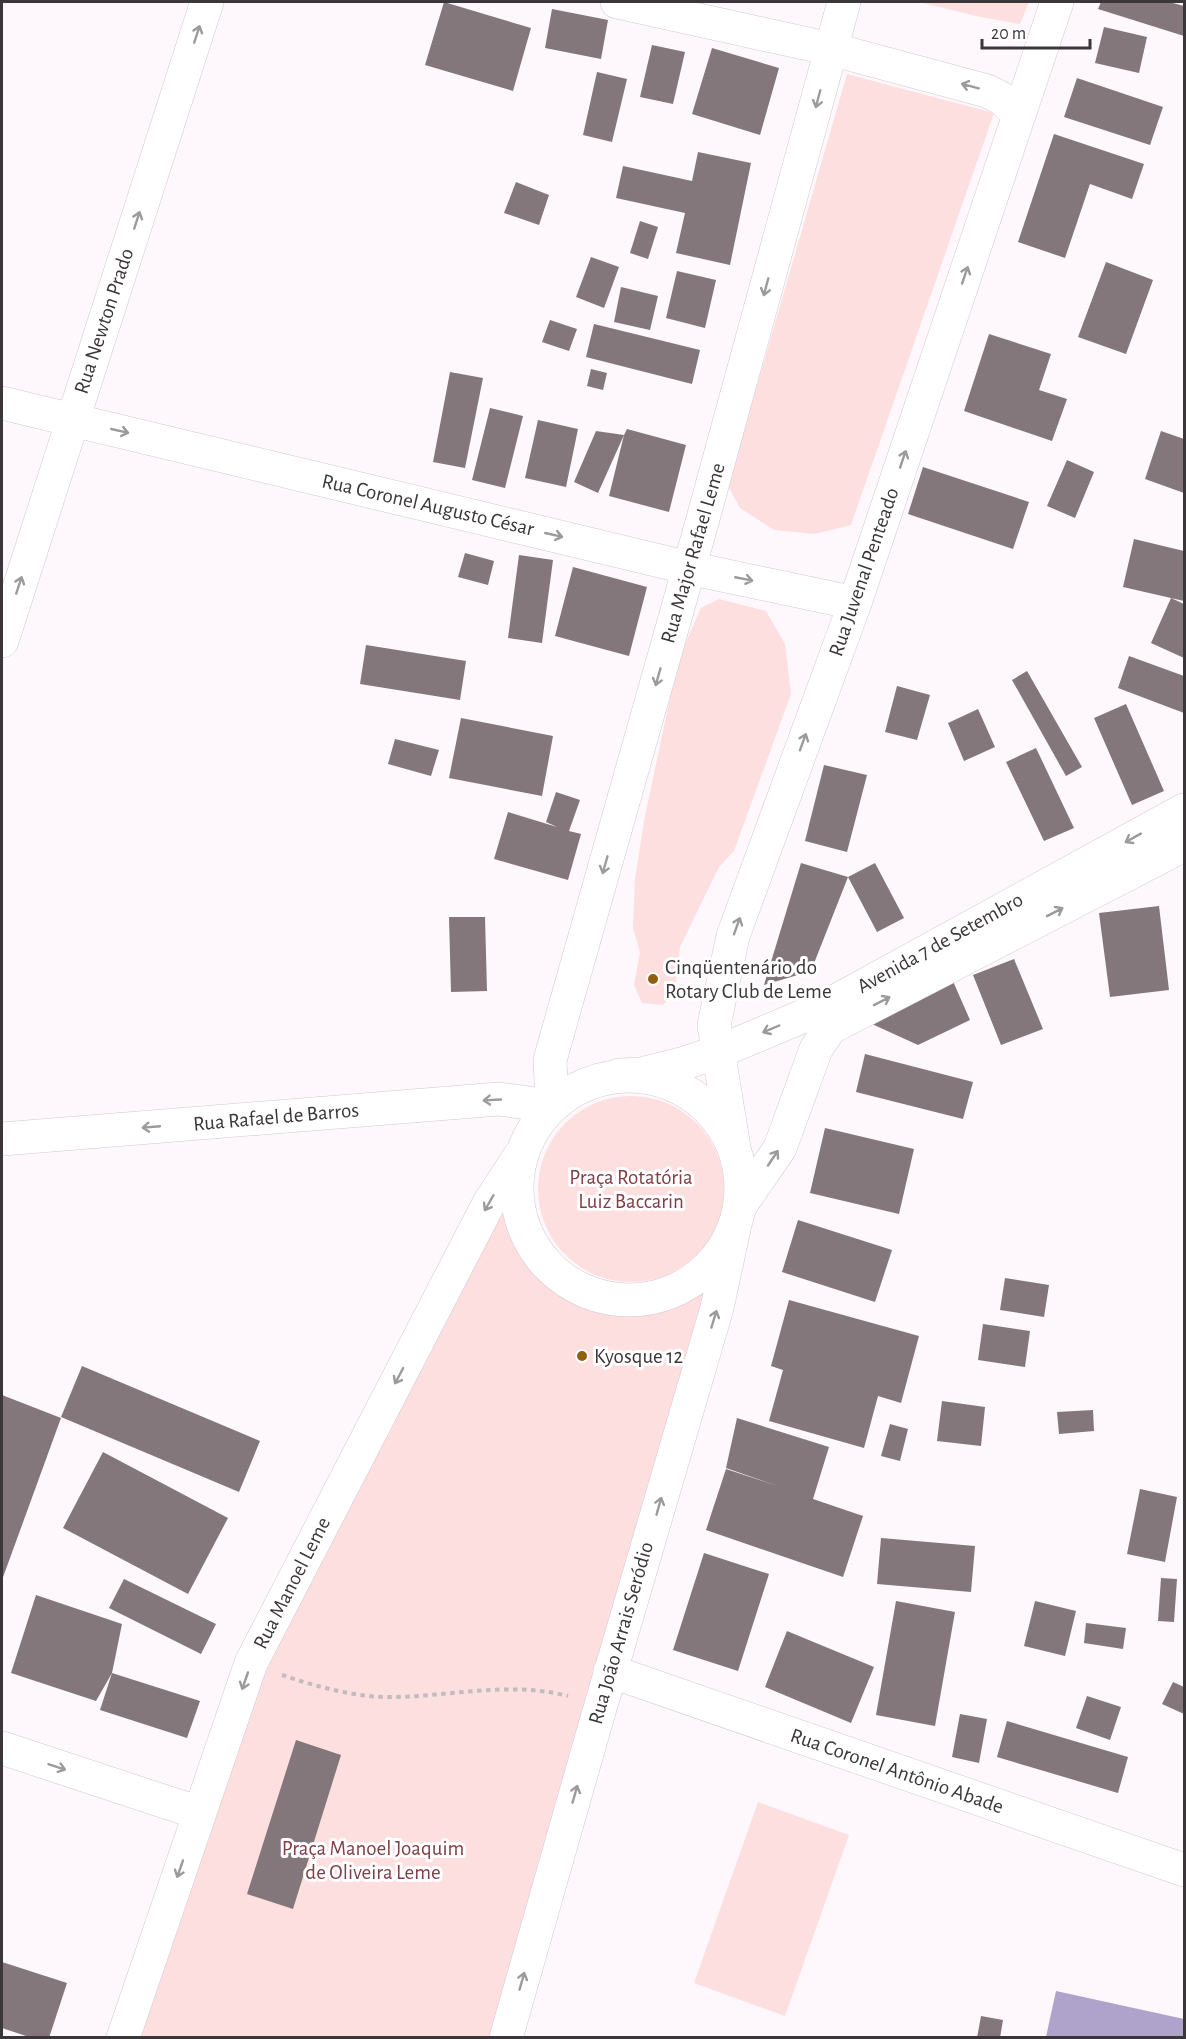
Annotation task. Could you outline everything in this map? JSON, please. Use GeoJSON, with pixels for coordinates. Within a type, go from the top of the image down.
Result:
{"type":"FeatureCollection","features":[{"type":"Feature","properties":{"kind":"main road","name":"Rua Newton Prado"},"geometry":{"type":"LineString","coordinates":[[2,641],[207,2]]}},
{"type":"Feature","properties":{"kind":"main road"},"geometry":{"type":"LineString","coordinates":[[618,2],[831,50],[987,91],[1001,98],[1019,115]]}},
{"type":"Feature","properties":{"kind":"main road","name":"Rua Major Rafael Leme"},"geometry":{"type":"LineString","coordinates":[[551,1105],[550,1060],[689,568],[844,2]]}},
{"type":"Feature","properties":{"kind":"main road","name":"Rua Juvenal Penteado"},"geometry":{"type":"LineString","coordinates":[[734,1148],[714,1025],[733,936],[855,603],[1057,2]]}},
{"type":"Feature","properties":{"kind":"main road","name":"Rua Coronel Augusto César"},"geometry":{"type":"LineString","coordinates":[[2,403],[689,568],[855,603]]}},
{"type":"Feature","properties":{"kind":"main road","name":"Avenida 7 de Setembro"},"geometry":{"type":"LineString","coordinates":[[619,1075],[669,1068],[718,1052],[825,1007],[1185,810]]}},
{"type":"Feature","properties":{"kind":"main road","name":"Avenida 7 de Setembro"},"geometry":{"type":"LineString","coordinates":[[737,1218],[780,1148],[816,1049],[830,1028],[1185,845]]}},
{"type":"Feature","properties":{"kind":"main road"},"geometry":{"type":"LineString","coordinates":[[619,1075],[655,1078],[689,1092],[716,1116],[734,1148],[741,1177],[737,1218],[727,1245],[710,1266],[690,1283],[676,1290],[661,1296],[629,1301],[592,1295],[555,1273],[540,1257],[528,1238],[520,1218],[516,1197],[521,1154],[532,1128],[551,1105],[583,1084],[619,1075]]}},
{"type":"Feature","properties":{"kind":"main road","name":"Rua Rafael de Barros"},"geometry":{"type":"LineString","coordinates":[[2,1139],[500,1100],[551,1105]]}},
{"type":"Feature","properties":{"kind":"main road","name":"Rua Manoel Leme"},"geometry":{"type":"LineString","coordinates":[[123,2037],[251,1663],[489,1203],[521,1154]]}},
{"type":"Feature","properties":{"kind":"main road","name":"Rua João Arrais Seródio"},"geometry":{"type":"LineString","coordinates":[[506,2037],[610,1671],[717,1308],[737,1218]]}},
{"type":"Feature","properties":{"kind":"main road","name":"Rua Coronel Antônio Abade"},"geometry":{"type":"LineString","coordinates":[[610,1671],[1185,1870]]}},
{"type":"Feature","properties":{"kind":"main road"},"geometry":{"type":"LineString","coordinates":[[2,1748],[199,1814]]}},
{"type":"Feature","properties":{"kind":"path"},"geometry":{"type":"LineString","coordinates":[[251,1663],[306,1683],[347,1692],[391,1697],[510,1688],[539,1690],[600,1706]]}},
{"type":"Feature","properties":{"kind":"green space"},"geometry":{"type":"Polygon","coordinates":[[[919,2],[1029,2],[1020,24],[919,2]]]}},
{"type":"Feature","properties":{"kind":"green space"},"geometry":{"type":"Polygon","coordinates":[[[847,74],[994,113],[851,525],[814,534],[774,530],[740,508],[728,486],[847,74]]]}},
{"type":"Feature","properties":{"kind":"green space"},"geometry":{"type":"Polygon","coordinates":[[[719,599],[766,611],[785,644],[791,694],[734,851],[719,867],[680,947],[675,992],[663,1005],[642,1003],[634,985],[640,952],[633,928],[635,879],[644,821],[678,660],[701,608],[719,599]]]}},
{"type":"Feature","properties":{"kind":"green space","name":"Praça Rotatória Luiz Baccarin"},"geometry":{"type":"Polygon","coordinates":[[[631,1096],[666,1103],[697,1123],[717,1154],[724,1189],[717,1224],[697,1255],[666,1275],[631,1282],[596,1275],[565,1255],[545,1224],[538,1189],[545,1154],[565,1123],[596,1103],[631,1096]]]}},
{"type":"Feature","properties":{"kind":"green space","name":"Praça Manoel Joaquim de Oliveira Leme"},"geometry":{"type":"Polygon","coordinates":[[[514,1188],[521,1229],[532,1253],[551,1276],[577,1296],[613,1300],[638,1306],[726,1266],[507,2037],[125,2038],[224,1748],[514,1188]]]}},
{"type":"Feature","properties":{"kind":"green space"},"geometry":{"type":"Polygon","coordinates":[[[758,1802],[849,1835],[785,2016],[694,1983],[758,1802]]]}},
{"type":"Feature","properties":{"kind":"shaded area"},"geometry":{"type":"Polygon","coordinates":[[[1056,1991],[1184,2019],[1183,2037],[1046,2037],[1056,1991]]]}},
{"type":"Feature","properties":{"kind":"building"},"geometry":{"type":"Polygon","coordinates":[[[444,2],[531,28],[513,91],[425,65],[444,2]]]}},
{"type":"Feature","properties":{"kind":"building"},"geometry":{"type":"Polygon","coordinates":[[[1101,2],[1169,2],[1184,6],[1184,36],[1098,9],[1101,2]]]}},
{"type":"Feature","properties":{"kind":"building"},"geometry":{"type":"Polygon","coordinates":[[[552,9],[608,20],[601,59],[545,48],[552,9]]]}},
{"type":"Feature","properties":{"kind":"building"},"geometry":{"type":"Polygon","coordinates":[[[1104,27],[1147,37],[1139,73],[1095,63],[1104,27]]]}},
{"type":"Feature","properties":{"kind":"building"},"geometry":{"type":"Polygon","coordinates":[[[652,45],[685,52],[673,104],[640,97],[652,45]]]}},
{"type":"Feature","properties":{"kind":"building"},"geometry":{"type":"Polygon","coordinates":[[[712,48],[779,68],[760,135],[692,114],[712,48]]]}},
{"type":"Feature","properties":{"kind":"building"},"geometry":{"type":"Polygon","coordinates":[[[597,72],[627,79],[612,142],[583,135],[597,72]]]}},
{"type":"Feature","properties":{"kind":"building"},"geometry":{"type":"Polygon","coordinates":[[[1077,78],[1163,107],[1150,145],[1064,117],[1077,78]]]}},
{"type":"Feature","properties":{"kind":"building"},"geometry":{"type":"Polygon","coordinates":[[[1054,134],[1144,164],[1132,199],[1090,184],[1065,258],[1018,242],[1054,134]]]}},
{"type":"Feature","properties":{"kind":"building"},"geometry":{"type":"Polygon","coordinates":[[[698,152],[751,163],[730,265],[676,253],[685,213],[616,198],[623,166],[692,181],[698,152]]]}},
{"type":"Feature","properties":{"kind":"building"},"geometry":{"type":"Polygon","coordinates":[[[516,182],[549,195],[539,225],[504,213],[516,182]]]}},
{"type":"Feature","properties":{"kind":"building"},"geometry":{"type":"Polygon","coordinates":[[[640,221],[658,227],[648,259],[630,253],[640,221]]]}},
{"type":"Feature","properties":{"kind":"building"},"geometry":{"type":"Polygon","coordinates":[[[591,257],[619,267],[604,308],[576,297],[591,257]]]}},
{"type":"Feature","properties":{"kind":"building"},"geometry":{"type":"Polygon","coordinates":[[[1106,262],[1153,280],[1126,354],[1078,337],[1106,262]]]}},
{"type":"Feature","properties":{"kind":"building"},"geometry":{"type":"Polygon","coordinates":[[[677,271],[716,280],[705,328],[666,318],[677,271]]]}},
{"type":"Feature","properties":{"kind":"building"},"geometry":{"type":"Polygon","coordinates":[[[621,287],[658,296],[650,330],[614,322],[621,287]]]}},
{"type":"Feature","properties":{"kind":"building"},"geometry":{"type":"Polygon","coordinates":[[[550,320],[577,329],[569,351],[542,342],[550,320]]]}},
{"type":"Feature","properties":{"kind":"building"},"geometry":{"type":"Polygon","coordinates":[[[594,324],[700,350],[692,384],[586,357],[594,324]]]}},
{"type":"Feature","properties":{"kind":"building"},"geometry":{"type":"Polygon","coordinates":[[[989,334],[1051,354],[1039,390],[1067,399],[1052,441],[964,411],[989,334]]]}},
{"type":"Feature","properties":{"kind":"building"},"geometry":{"type":"Polygon","coordinates":[[[591,369],[607,373],[603,390],[587,386],[591,369]]]}},
{"type":"Feature","properties":{"kind":"building"},"geometry":{"type":"Polygon","coordinates":[[[450,372],[483,378],[465,468],[433,462],[450,372]]]}},
{"type":"Feature","properties":{"kind":"building"},"geometry":{"type":"Polygon","coordinates":[[[490,408],[523,416],[505,488],[472,480],[490,408]]]}},
{"type":"Feature","properties":{"kind":"building"},"geometry":{"type":"Polygon","coordinates":[[[538,420],[578,429],[566,487],[525,478],[538,420]]]}},
{"type":"Feature","properties":{"kind":"building"},"geometry":{"type":"Polygon","coordinates":[[[627,429],[686,445],[669,512],[609,496],[627,429]]]}},
{"type":"Feature","properties":{"kind":"building"},"geometry":{"type":"Polygon","coordinates":[[[596,431],[624,435],[598,493],[574,482],[596,431]]]}},
{"type":"Feature","properties":{"kind":"building"},"geometry":{"type":"Polygon","coordinates":[[[1161,431],[1184,439],[1184,493],[1145,479],[1161,431]]]}},
{"type":"Feature","properties":{"kind":"building"},"geometry":{"type":"Polygon","coordinates":[[[1067,460],[1094,472],[1075,518],[1047,506],[1067,460]]]}},
{"type":"Feature","properties":{"kind":"building"},"geometry":{"type":"Polygon","coordinates":[[[923,467],[1029,502],[1013,549],[908,514],[923,467]]]}},
{"type":"Feature","properties":{"kind":"building"},"geometry":{"type":"Polygon","coordinates":[[[1134,539],[1184,551],[1184,601],[1123,587],[1134,539]]]}},
{"type":"Feature","properties":{"kind":"building"},"geometry":{"type":"Polygon","coordinates":[[[465,553],[494,561],[488,585],[458,577],[465,553]]]}},
{"type":"Feature","properties":{"kind":"building"},"geometry":{"type":"Polygon","coordinates":[[[519,555],[553,560],[542,643],[508,638],[519,555]]]}},
{"type":"Feature","properties":{"kind":"building"},"geometry":{"type":"Polygon","coordinates":[[[573,567],[647,587],[629,656],[555,636],[573,567]]]}},
{"type":"Feature","properties":{"kind":"building"},"geometry":{"type":"Polygon","coordinates":[[[1171,598],[1184,604],[1184,658],[1151,643],[1171,598]]]}},
{"type":"Feature","properties":{"kind":"building"},"geometry":{"type":"Polygon","coordinates":[[[366,645],[466,661],[460,700],[360,684],[366,645]]]}},
{"type":"Feature","properties":{"kind":"building"},"geometry":{"type":"Polygon","coordinates":[[[1129,656],[1184,676],[1184,713],[1118,688],[1129,656]]]}},
{"type":"Feature","properties":{"kind":"building"},"geometry":{"type":"Polygon","coordinates":[[[1027,671],[1082,767],[1066,776],[1012,680],[1027,671]]]}},
{"type":"Feature","properties":{"kind":"building"},"geometry":{"type":"Polygon","coordinates":[[[897,686],[930,695],[917,740],[885,732],[897,686]]]}},
{"type":"Feature","properties":{"kind":"building"},"geometry":{"type":"Polygon","coordinates":[[[1126,704],[1164,791],[1132,805],[1094,718],[1126,704]]]}},
{"type":"Feature","properties":{"kind":"building"},"geometry":{"type":"Polygon","coordinates":[[[978,709],[995,747],[964,761],[948,723],[978,709]]]}},
{"type":"Feature","properties":{"kind":"building"},"geometry":{"type":"Polygon","coordinates":[[[461,718],[553,736],[542,796],[449,778],[461,718]]]}},
{"type":"Feature","properties":{"kind":"building"},"geometry":{"type":"Polygon","coordinates":[[[395,739],[439,750],[431,776],[388,764],[395,739]]]}},
{"type":"Feature","properties":{"kind":"building"},"geometry":{"type":"Polygon","coordinates":[[[1036,748],[1074,828],[1044,841],[1006,762],[1036,748]]]}},
{"type":"Feature","properties":{"kind":"building"},"geometry":{"type":"Polygon","coordinates":[[[824,765],[867,775],[847,852],[805,841],[824,765]]]}},
{"type":"Feature","properties":{"kind":"building"},"geometry":{"type":"Polygon","coordinates":[[[556,792],[580,800],[569,831],[581,834],[568,880],[494,859],[508,812],[557,827],[546,822],[556,792]]]}},
{"type":"Feature","properties":{"kind":"building"},"geometry":{"type":"Polygon","coordinates":[[[801,863],[848,877],[811,971],[764,985],[801,863]]]}},
{"type":"Feature","properties":{"kind":"building"},"geometry":{"type":"Polygon","coordinates":[[[875,863],[904,918],[877,932],[848,877],[875,863]]]}},
{"type":"Feature","properties":{"kind":"building"},"geometry":{"type":"Polygon","coordinates":[[[1159,906],[1169,990],[1110,997],[1099,913],[1159,906]]]}},
{"type":"Feature","properties":{"kind":"building"},"geometry":{"type":"Polygon","coordinates":[[[449,917],[485,917],[487,991],[451,992],[449,917]]]}},
{"type":"Feature","properties":{"kind":"building"},"geometry":{"type":"Polygon","coordinates":[[[1014,959],[1043,1029],[1001,1045],[973,975],[1014,959]]]}},
{"type":"Feature","properties":{"kind":"building"},"geometry":{"type":"Polygon","coordinates":[[[952,979],[970,1020],[918,1045],[861,1019],[952,979]]]}},
{"type":"Feature","properties":{"kind":"building"},"geometry":{"type":"Polygon","coordinates":[[[865,1054],[973,1082],[963,1119],[856,1092],[865,1054]]]}},
{"type":"Feature","properties":{"kind":"building"},"geometry":{"type":"Polygon","coordinates":[[[825,1128],[914,1149],[899,1214],[810,1193],[825,1128]]]}},
{"type":"Feature","properties":{"kind":"building"},"geometry":{"type":"Polygon","coordinates":[[[798,1220],[892,1250],[875,1302],[782,1272],[798,1220]]]}},
{"type":"Feature","properties":{"kind":"building"},"geometry":{"type":"Polygon","coordinates":[[[1005,1278],[1049,1285],[1044,1317],[1000,1310],[1005,1278]]]}},
{"type":"Feature","properties":{"kind":"building"},"geometry":{"type":"Polygon","coordinates":[[[789,1300],[919,1336],[901,1403],[878,1396],[864,1448],[769,1421],[783,1370],[771,1366],[789,1300]]]}},
{"type":"Feature","properties":{"kind":"building"},"geometry":{"type":"Polygon","coordinates":[[[983,1324],[1030,1331],[1025,1367],[978,1360],[983,1324]]]}},
{"type":"Feature","properties":{"kind":"building"},"geometry":{"type":"Polygon","coordinates":[[[82,1366],[260,1441],[239,1492],[61,1417],[82,1366]]]}},
{"type":"Feature","properties":{"kind":"building"},"geometry":{"type":"Polygon","coordinates":[[[2,1395],[61,1418],[2,1580],[2,1395]]]}},
{"type":"Feature","properties":{"kind":"building"},"geometry":{"type":"Polygon","coordinates":[[[942,1401],[985,1407],[981,1446],[937,1441],[942,1401]]]}},
{"type":"Feature","properties":{"kind":"building"},"geometry":{"type":"Polygon","coordinates":[[[1093,1410],[1094,1431],[1059,1434],[1057,1412],[1093,1410]]]}},
{"type":"Feature","properties":{"kind":"building"},"geometry":{"type":"Polygon","coordinates":[[[737,1418],[829,1447],[813,1499],[863,1516],[843,1577],[706,1530],[726,1469],[778,1486],[726,1468],[737,1418]]]}},
{"type":"Feature","properties":{"kind":"building"},"geometry":{"type":"Polygon","coordinates":[[[890,1424],[908,1429],[900,1461],[881,1456],[890,1424]]]}},
{"type":"Feature","properties":{"kind":"building"},"geometry":{"type":"Polygon","coordinates":[[[103,1452],[228,1518],[188,1594],[63,1528],[103,1452]]]}},
{"type":"Feature","properties":{"kind":"building"},"geometry":{"type":"Polygon","coordinates":[[[1140,1489],[1177,1497],[1165,1562],[1127,1554],[1140,1489]]]}},
{"type":"Feature","properties":{"kind":"building"},"geometry":{"type":"Polygon","coordinates":[[[881,1538],[975,1546],[971,1592],[877,1584],[881,1538]]]}},
{"type":"Feature","properties":{"kind":"building"},"geometry":{"type":"Polygon","coordinates":[[[704,1553],[769,1574],[738,1671],[673,1650],[704,1553]]]}},
{"type":"Feature","properties":{"kind":"building"},"geometry":{"type":"Polygon","coordinates":[[[1161,1578],[1177,1579],[1174,1622],[1158,1621],[1161,1578]]]}},
{"type":"Feature","properties":{"kind":"building"},"geometry":{"type":"Polygon","coordinates":[[[124,1579],[216,1624],[201,1654],[109,1608],[124,1579]]]}},
{"type":"Feature","properties":{"kind":"building"},"geometry":{"type":"Polygon","coordinates":[[[36,1595],[122,1624],[112,1673],[96,1701],[11,1673],[36,1595]]]}},
{"type":"Feature","properties":{"kind":"building"},"geometry":{"type":"Polygon","coordinates":[[[896,1601],[955,1612],[935,1726],[876,1715],[896,1601]]]}},
{"type":"Feature","properties":{"kind":"building"},"geometry":{"type":"Polygon","coordinates":[[[1035,1601],[1076,1611],[1065,1656],[1024,1646],[1035,1601]]]}},
{"type":"Feature","properties":{"kind":"building"},"geometry":{"type":"Polygon","coordinates":[[[1086,1623],[1126,1628],[1123,1649],[1084,1643],[1086,1623]]]}},
{"type":"Feature","properties":{"kind":"building"},"geometry":{"type":"Polygon","coordinates":[[[787,1631],[874,1667],[851,1723],[765,1687],[787,1631]]]}},
{"type":"Feature","properties":{"kind":"building"},"geometry":{"type":"Polygon","coordinates":[[[112,1673],[200,1701],[187,1738],[100,1710],[112,1673]]]}},
{"type":"Feature","properties":{"kind":"building"},"geometry":{"type":"Polygon","coordinates":[[[1173,1682],[1184,1687],[1184,1714],[1162,1704],[1173,1682]]]}},
{"type":"Feature","properties":{"kind":"building"},"geometry":{"type":"Polygon","coordinates":[[[1087,1696],[1121,1707],[1110,1740],[1076,1728],[1087,1696]]]}},
{"type":"Feature","properties":{"kind":"building"},"geometry":{"type":"Polygon","coordinates":[[[960,1714],[987,1719],[979,1763],[952,1757],[960,1714]]]}},
{"type":"Feature","properties":{"kind":"building"},"geometry":{"type":"Polygon","coordinates":[[[1007,1721],[1128,1757],[1118,1793],[997,1757],[1007,1721]]]}},
{"type":"Feature","properties":{"kind":"building"},"geometry":{"type":"Polygon","coordinates":[[[296,1740],[341,1755],[293,1909],[247,1894],[296,1740]]]}},
{"type":"Feature","properties":{"kind":"building"},"geometry":{"type":"Polygon","coordinates":[[[2,1962],[67,1983],[49,2038],[32,2038],[2,2028],[2,1962]]]}},
{"type":"Feature","properties":{"kind":"building"},"geometry":{"type":"Polygon","coordinates":[[[981,2016],[1003,2020],[1000,2038],[977,2038],[981,2016]]]}},
{"type":"Feature","properties":{"kind":"place","name":"Cinqüentenário do Rotary Club de Leme"},"geometry":{"type":"Point","coordinates":[653,979]}},
{"type":"Feature","properties":{"kind":"place","name":"Kyosque 12"},"geometry":{"type":"Point","coordinates":[582,1356]}}]}
